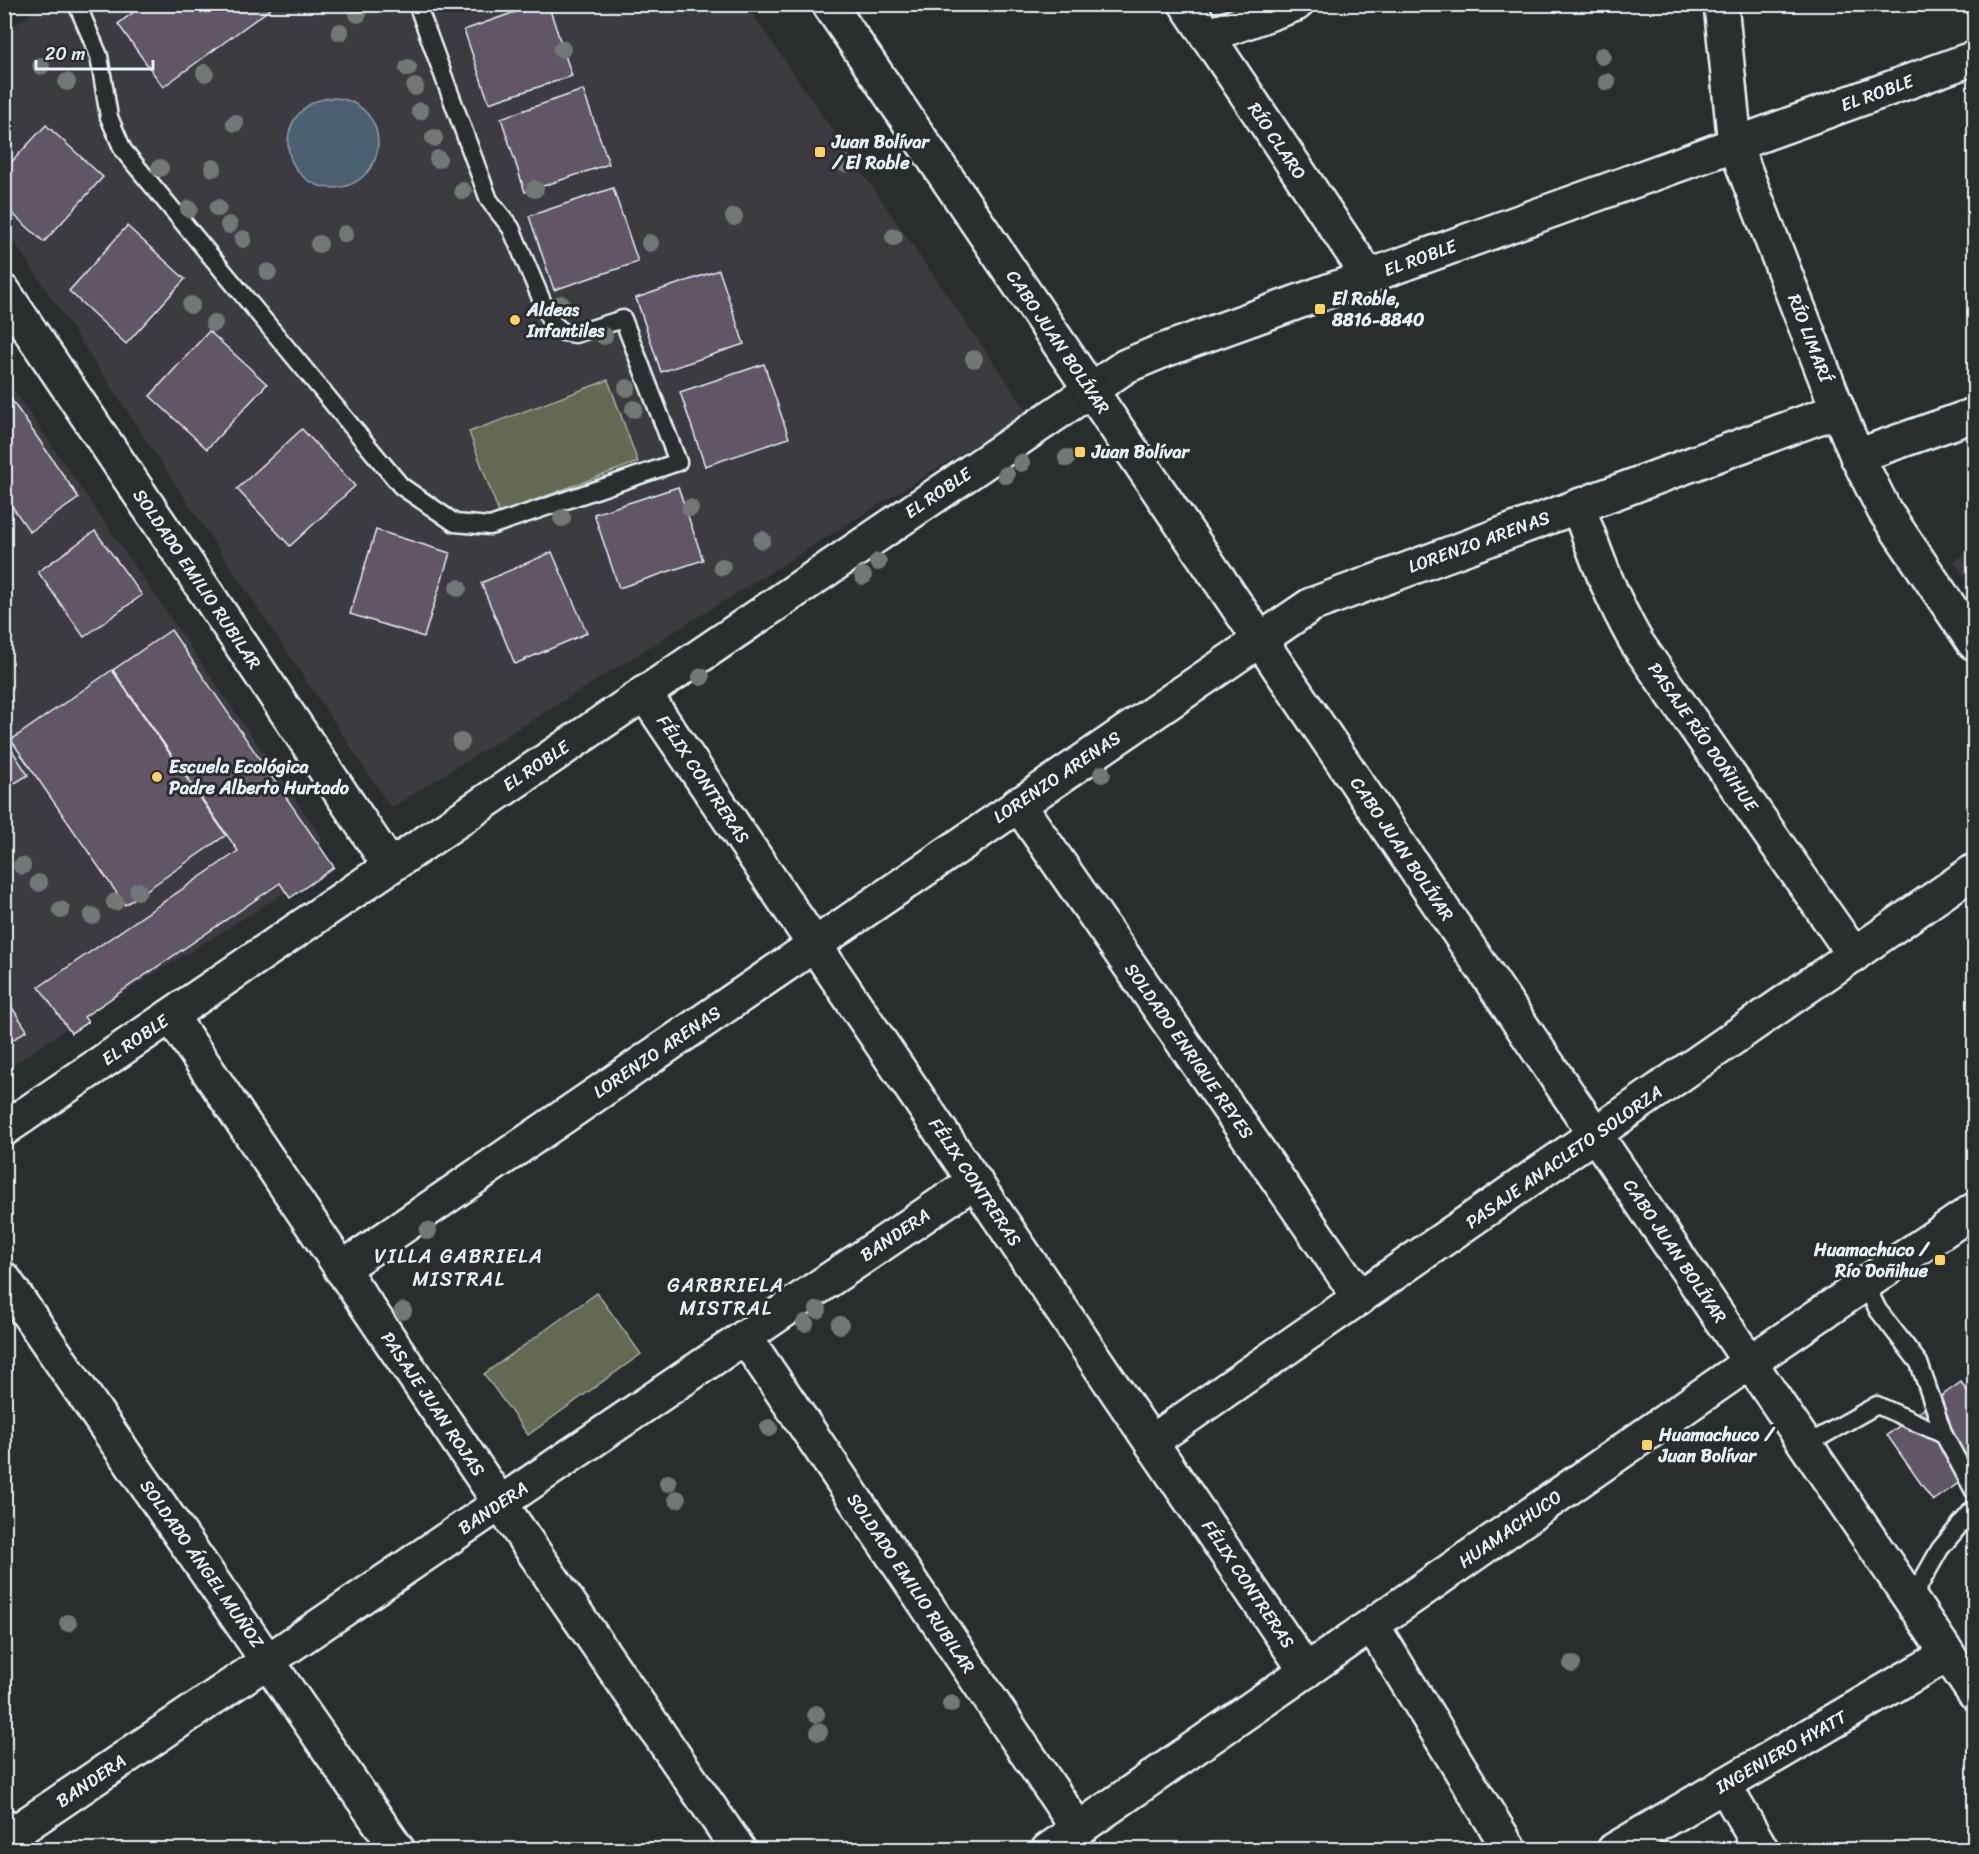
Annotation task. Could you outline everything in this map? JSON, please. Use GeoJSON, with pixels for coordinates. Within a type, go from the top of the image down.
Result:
{"type":"FeatureCollection","features":[{"type":"Feature","properties":{"kind":"street","name":"CABO JUAN BOLÍVAR"},"geometry":{"type":"LineString","coordinates":[[829,4],[1974,1693]]}},
{"type":"Feature","properties":{"kind":"street","name":"RÍO CLARO"},"geometry":{"type":"LineString","coordinates":[[1186,4],[1369,277]]}},
{"type":"Feature","properties":{"kind":"street"},"geometry":{"type":"LineString","coordinates":[[1207,36],[1296,4]]}},
{"type":"Feature","properties":{"kind":"street","name":"RÍO LIMARÍ"},"geometry":{"type":"LineString","coordinates":[[1721,4],[1735,145],[1838,410],[1857,456],[1884,510],[1974,643]]}},
{"type":"Feature","properties":{"kind":"street","name":"EL ROBLE"},"geometry":{"type":"LineString","coordinates":[[4,1129],[1126,366],[1974,58]]}},
{"type":"Feature","properties":{"kind":"street","name":"SOLDADO EMILIO RUBILAR"},"geometry":{"type":"LineString","coordinates":[[4,292],[390,866]]}},
{"type":"Feature","properties":{"kind":"street","name":"LORENZO ARENAS"},"geometry":{"type":"LineString","coordinates":[[341,1269],[1311,605],[1838,410]]}},
{"type":"Feature","properties":{"kind":"street"},"geometry":{"type":"LineString","coordinates":[[1857,456],[1974,415]]}},
{"type":"Feature","properties":{"kind":"street","name":"PASAJE RÍO DOÑIHUE"},"geometry":{"type":"LineString","coordinates":[[1578,506],[1602,574],[1618,610],[1637,642],[1854,955]]}},
{"type":"Feature","properties":{"kind":"street","name":"FÉLIX CONTRERAS"},"geometry":{"type":"LineString","coordinates":[[645,693],[1306,1671]]}},
{"type":"Feature","properties":{"kind":"street","name":"SOLDADO ENRIQUE REYES"},"geometry":{"type":"LineString","coordinates":[[1018,804],[1360,1298]]}},
{"type":"Feature","properties":{"kind":"street","name":"PASAJE ANACLETO SOLORZA"},"geometry":{"type":"LineString","coordinates":[[1151,1442],[1974,871]]}},
{"type":"Feature","properties":{"kind":"street","name":"PASAJE JUAN ROJAS"},"geometry":{"type":"LineString","coordinates":[[171,1016],[500,1503],[739,1850]]}},
{"type":"Feature","properties":{"kind":"street","name":"BANDERA"},"geometry":{"type":"LineString","coordinates":[[12,1836],[975,1181]]}},
{"type":"Feature","properties":{"kind":"street","name":"HUAMACHUCO"},"geometry":{"type":"LineString","coordinates":[[1048,1850],[1750,1362],[1974,1210]]}},
{"type":"Feature","properties":{"kind":"street","name":"SOLDADO ÁNGEL MUÑOZ"},"geometry":{"type":"LineString","coordinates":[[4,1279],[398,1850]]}},
{"type":"Feature","properties":{"kind":"street","name":"SOLDADO EMILIO RUBILAR"},"geometry":{"type":"LineString","coordinates":[[745,1337],[1078,1829]]}},
{"type":"Feature","properties":{"kind":"street"},"geometry":{"type":"LineString","coordinates":[[1372,1625],[1510,1850]]}},
{"type":"Feature","properties":{"kind":"street","name":"INGENIERO HYATT"},"geometry":{"type":"LineString","coordinates":[[1614,1850],[1948,1654]]}},
{"type":"Feature","properties":{"kind":"street"},"geometry":{"type":"LineString","coordinates":[[1724,1785],[1762,1850]]}},
{"type":"Feature","properties":{"kind":"lane"},"geometry":{"type":"LineString","coordinates":[[77,4],[99,56],[109,117],[123,150],[400,486],[455,523],[489,526],[678,462],[623,319],[575,334],[563,332],[551,322],[511,228],[489,200],[417,4]]}},
{"type":"Feature","properties":{"kind":"lane"},"geometry":{"type":"LineString","coordinates":[[1865,1284],[1878,1310],[1919,1364],[1944,1435],[1974,1491]]}},
{"type":"Feature","properties":{"kind":"lane"},"geometry":{"type":"LineString","coordinates":[[1806,1445],[1877,1405],[1944,1435]]}},
{"type":"Feature","properties":{"kind":"lane"},"geometry":{"type":"LineString","coordinates":[[1911,1600],[1940,1549],[1974,1508]]}},
{"type":"Feature","properties":{"kind":"shaded area","name":"Aldeas Infantiles"},"geometry":{"type":"Polygon","coordinates":[[[45,5],[746,5],[1028,412],[391,808],[5,228],[5,31],[45,5]]]}},
{"type":"Feature","properties":{"kind":"shaded area","name":"Escuela Ecológica Padre Alberto Hurtado"},"geometry":{"type":"Polygon","coordinates":[[[4,376],[322,838],[318,872],[67,1028],[5,1071],[4,376]]]}},
{"type":"Feature","properties":{"kind":"shaded area"},"geometry":{"type":"Polygon","coordinates":[[[1974,547],[1974,591],[1954,561],[1974,547]]]}},
{"type":"Feature","properties":{"kind":"green space"},"geometry":{"type":"Polygon","coordinates":[[[608,380],[638,462],[499,513],[469,432],[608,380]]]}},
{"type":"Feature","properties":{"kind":"green space"},"geometry":{"type":"Polygon","coordinates":[[[597,1293],[641,1354],[528,1435],[484,1374],[597,1293]]]}},
{"type":"Feature","properties":{"kind":"water"},"geometry":{"type":"Polygon","coordinates":[[[333,98],[350,102],[365,111],[374,126],[378,143],[374,160],[365,175],[350,184],[333,188],[316,184],[301,175],[292,160],[288,143],[292,126],[301,111],[316,102],[333,98]]]}},
{"type":"Feature","properties":{"kind":"building"},"geometry":{"type":"Polygon","coordinates":[[[144,4],[277,4],[163,87],[118,24],[144,4]]]}},
{"type":"Feature","properties":{"kind":"building"},"geometry":{"type":"Polygon","coordinates":[[[538,4],[548,4],[572,76],[489,103],[464,30],[538,4]]]}},
{"type":"Feature","properties":{"kind":"building"},"geometry":{"type":"Polygon","coordinates":[[[583,90],[609,164],[525,192],[501,118],[583,90]]]}},
{"type":"Feature","properties":{"kind":"building"},"geometry":{"type":"Polygon","coordinates":[[[46,125],[103,177],[44,242],[4,206],[4,170],[46,125]]]}},
{"type":"Feature","properties":{"kind":"building"},"geometry":{"type":"Polygon","coordinates":[[[613,188],[638,262],[554,290],[529,216],[613,188]]]}},
{"type":"Feature","properties":{"kind":"building"},"geometry":{"type":"Polygon","coordinates":[[[127,226],[185,279],[126,344],[69,291],[127,226]]]}},
{"type":"Feature","properties":{"kind":"building"},"geometry":{"type":"Polygon","coordinates":[[[719,270],[744,344],[661,372],[636,298],[719,270]]]}},
{"type":"Feature","properties":{"kind":"building"},"geometry":{"type":"Polygon","coordinates":[[[209,331],[267,384],[207,449],[150,396],[209,331]]]}},
{"type":"Feature","properties":{"kind":"building"},"geometry":{"type":"Polygon","coordinates":[[[764,364],[789,438],[705,466],[680,392],[764,364]]]}},
{"type":"Feature","properties":{"kind":"building"},"geometry":{"type":"Polygon","coordinates":[[[4,389],[79,498],[30,532],[4,495],[4,389]]]}},
{"type":"Feature","properties":{"kind":"building"},"geometry":{"type":"Polygon","coordinates":[[[302,429],[355,486],[290,546],[237,489],[302,429]]]}},
{"type":"Feature","properties":{"kind":"building"},"geometry":{"type":"Polygon","coordinates":[[[678,487],[703,560],[619,588],[594,514],[678,487]]]}},
{"type":"Feature","properties":{"kind":"building"},"geometry":{"type":"Polygon","coordinates":[[[376,530],[450,553],[424,637],[350,614],[376,530]]]}},
{"type":"Feature","properties":{"kind":"building"},"geometry":{"type":"Polygon","coordinates":[[[95,531],[142,595],[84,637],[38,572],[95,531]]]}},
{"type":"Feature","properties":{"kind":"building"},"geometry":{"type":"Polygon","coordinates":[[[552,552],[587,633],[515,664],[481,583],[552,552]]]}},
{"type":"Feature","properties":{"kind":"building"},"geometry":{"type":"Polygon","coordinates":[[[171,630],[334,867],[290,898],[280,883],[84,1017],[88,1022],[71,1033],[39,987],[238,851],[113,670],[171,630]]]}},
{"type":"Feature","properties":{"kind":"building"},"geometry":{"type":"Polygon","coordinates":[[[112,670],[226,835],[125,905],[11,740],[112,670]]]}},
{"type":"Feature","properties":{"kind":"building"},"geometry":{"type":"Polygon","coordinates":[[[4,738],[28,775],[4,790],[4,738]]]}},
{"type":"Feature","properties":{"kind":"building"},"geometry":{"type":"Polygon","coordinates":[[[7,1000],[27,1030],[4,1046],[4,1002],[7,1000]]]}},
{"type":"Feature","properties":{"kind":"building"},"geometry":{"type":"Polygon","coordinates":[[[1961,1382],[1974,1401],[1974,1472],[1933,1501],[1887,1435],[1961,1382]]]}},
{"type":"Feature","properties":{"kind":"place","name":"Juan Bolívar / El Roble"},"geometry":{"type":"Point","coordinates":[820,152]}},
{"type":"Feature","properties":{"kind":"place","name":"El Roble, 8816-8840"},"geometry":{"type":"Point","coordinates":[1320,309]}},
{"type":"Feature","properties":{"kind":"place","name":"Aldeas Infantiles"},"geometry":{"type":"Point","coordinates":[515,320]}},
{"type":"Feature","properties":{"kind":"place","name":"Juan Bolívar"},"geometry":{"type":"Point","coordinates":[1080,452]}},
{"type":"Feature","properties":{"kind":"place","name":"Escuela Ecológica Padre Alberto Hurtado"},"geometry":{"type":"Point","coordinates":[157,777]}},
{"type":"Feature","properties":{"kind":"place","name":"Huamachuco / Río Doñihue"},"geometry":{"type":"Point","coordinates":[1940,1260]}},
{"type":"Feature","properties":{"kind":"place","name":"Huamachuco / Juan Bolívar"},"geometry":{"type":"Point","coordinates":[1647,1445]}},
{"type":"Feature","properties":{"kind":"district","name":"VILLA GABRIELA MISTRAL"},"geometry":{"type":"Point","coordinates":[459,1268]}},
{"type":"Feature","properties":{"kind":"district","name":"GARBRIELA MISTRAL"},"geometry":{"type":"Point","coordinates":[726,1296]}}]}
